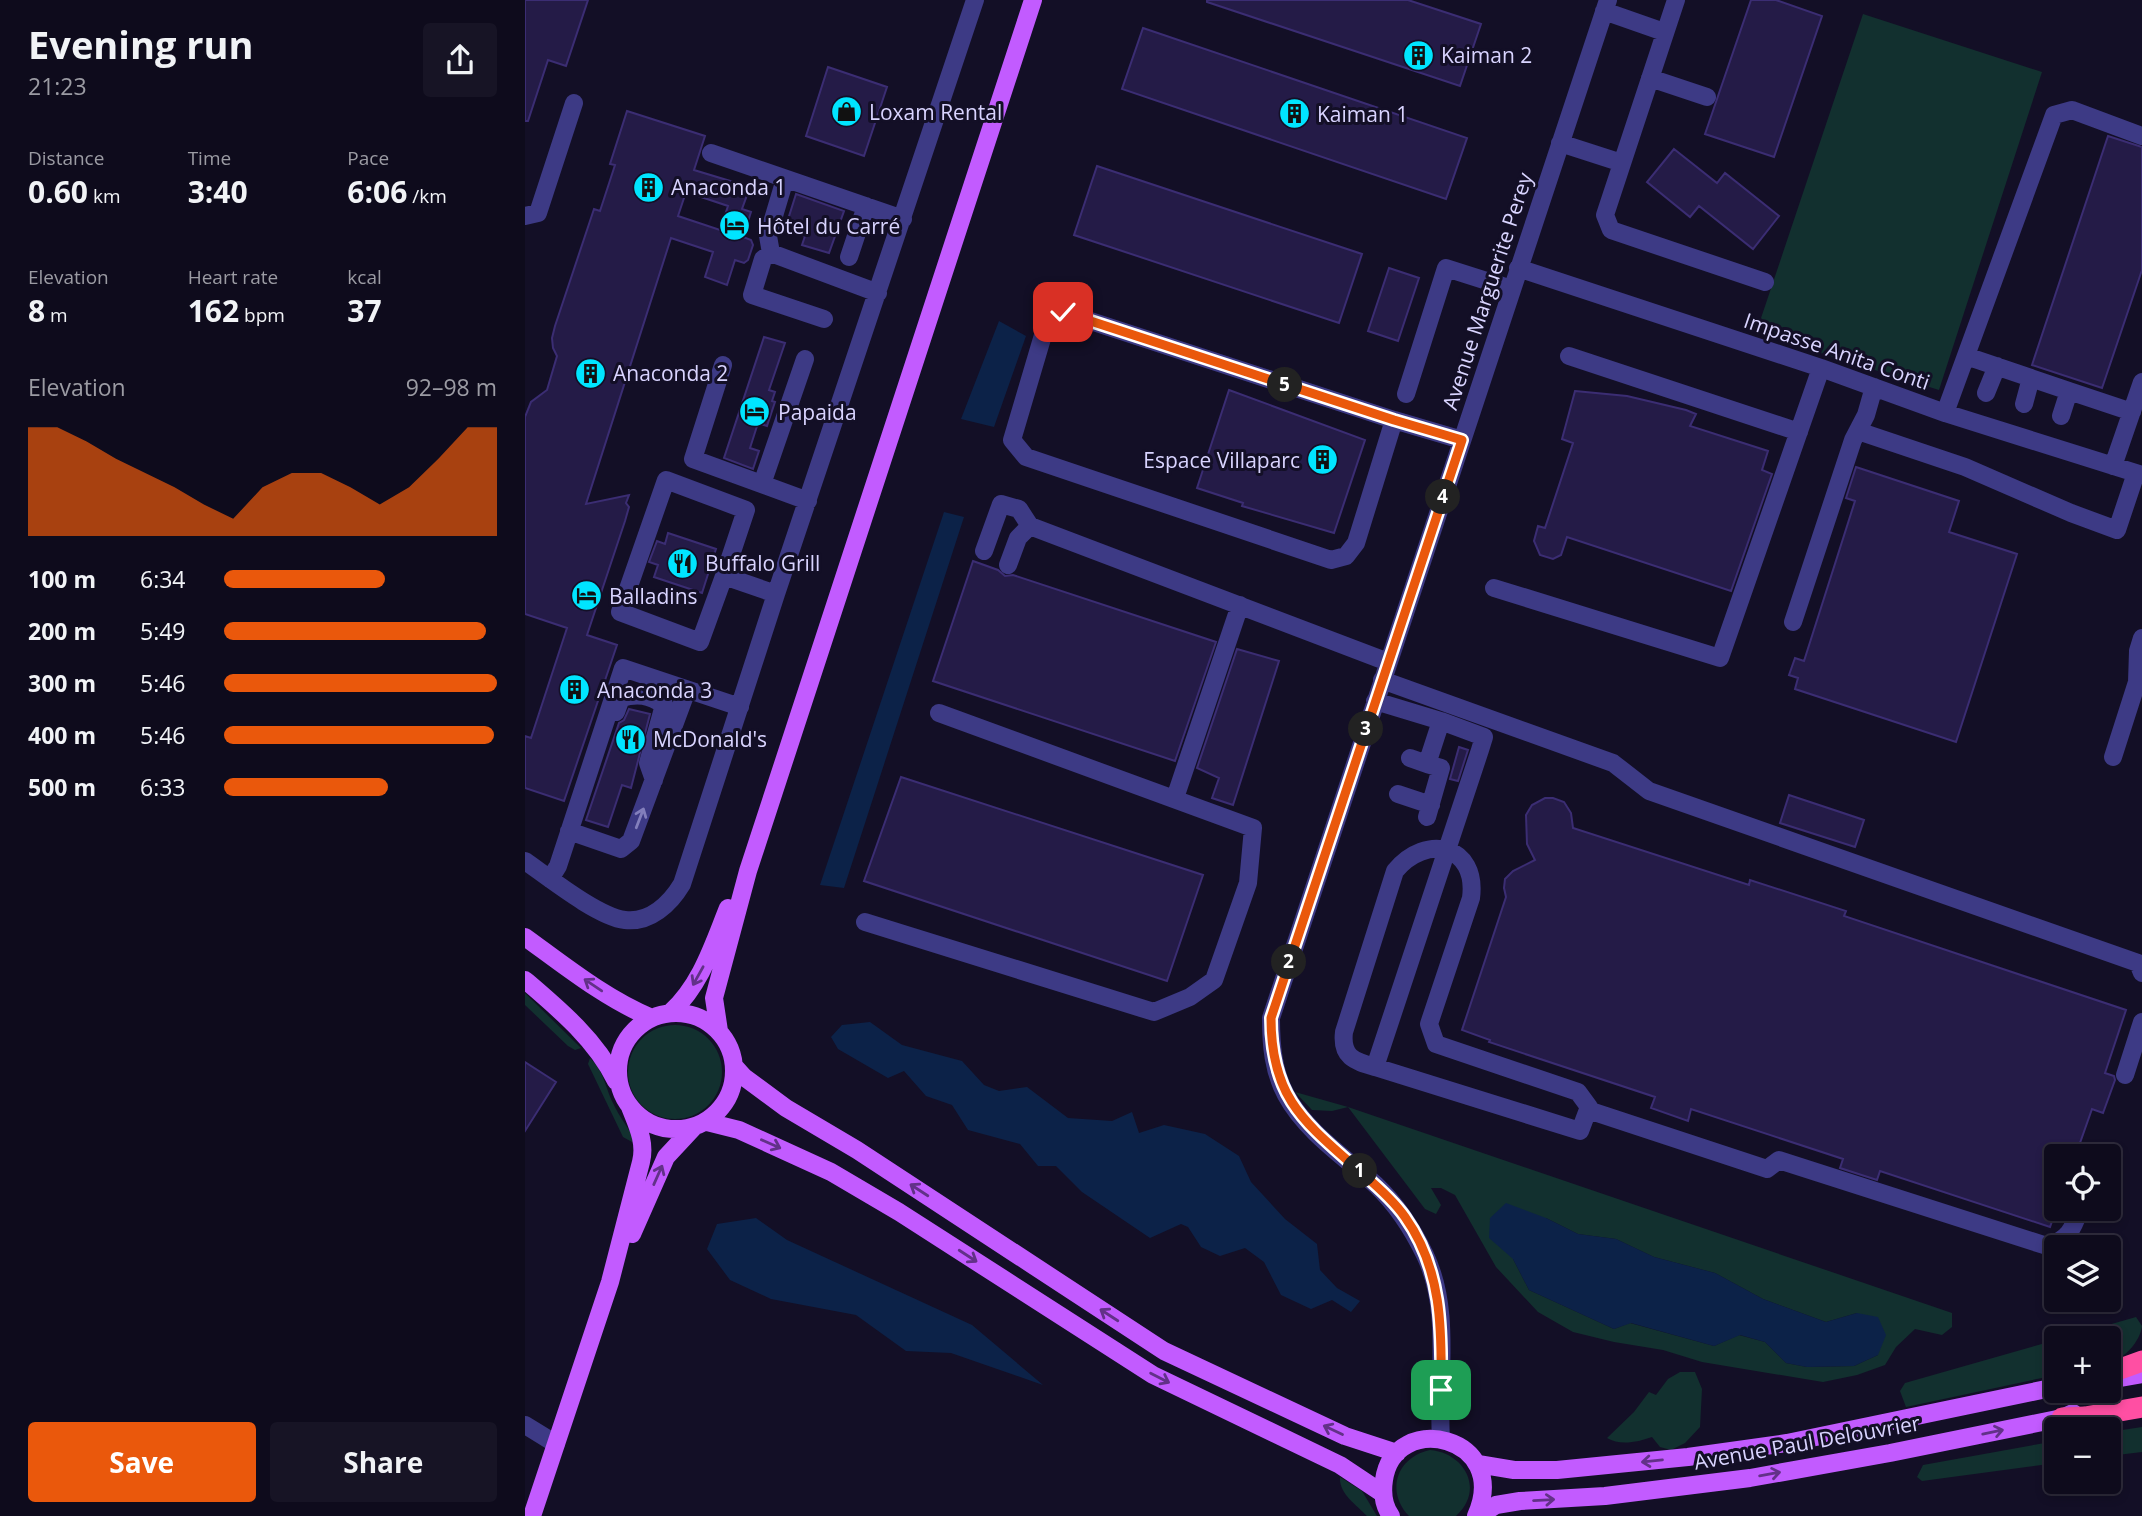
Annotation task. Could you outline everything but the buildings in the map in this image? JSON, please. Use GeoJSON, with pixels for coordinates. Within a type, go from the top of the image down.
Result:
{"type":"FeatureCollection","features":[{"type":"Feature","properties":{"kind":"highway"},"geometry":{"type":"LineString","coordinates":[[2121,1369],[2142,1361]]}},
{"type":"Feature","properties":{"kind":"highway"},"geometry":{"type":"LineString","coordinates":[[2085,1417],[2142,1407]]}},
{"type":"Feature","properties":{"kind":"main road"},"geometry":{"type":"LineString","coordinates":[[719,1031],[714,998],[748,871],[1033,0]]}},
{"type":"Feature","properties":{"kind":"main road"},"geometry":{"type":"LineString","coordinates":[[670,1013],[686,999],[699,978],[733,896],[748,871]]}},
{"type":"Feature","properties":{"kind":"main road"},"geometry":{"type":"LineString","coordinates":[[525,937],[603,992],[632,1010],[652,1018]]}},
{"type":"Feature","properties":{"kind":"main road"},"geometry":{"type":"LineString","coordinates":[[525,980],[571,1022],[606,1061],[639,1129],[643,1156],[610,1282],[532,1516]]}},
{"type":"Feature","properties":{"kind":"main road"},"geometry":{"type":"LineString","coordinates":[[610,1282],[666,1157],[700,1125],[723,1108],[733,1088],[735,1067],[730,1047],[719,1031],[705,1020],[688,1014],[670,1013],[652,1018],[634,1030],[622,1048],[617,1069],[620,1090]]}},
{"type":"Feature","properties":{"kind":"main road"},"geometry":{"type":"LineString","coordinates":[[735,1067],[744,1077],[786,1108],[857,1150],[1164,1350],[1345,1436],[1397,1453]]}},
{"type":"Feature","properties":{"kind":"main road"},"geometry":{"type":"LineString","coordinates":[[629,1107],[658,1128],[675,1130],[700,1125],[739,1130],[831,1172],[899,1212],[1153,1375],[1340,1465],[1382,1493]]}},
{"type":"Feature","properties":{"kind":"main road"},"geometry":{"type":"LineString","coordinates":[[2121,1378],[2142,1374]]}},
{"type":"Feature","properties":{"kind":"main road","name":"Avenue Paul Delouvrier"},"geometry":{"type":"LineString","coordinates":[[1478,1464],[1514,1470],[1557,1470],[1688,1457],[1787,1443],[2044,1389]]}},
{"type":"Feature","properties":{"kind":"main road","name":"Avenue Paul Delouvrier"},"geometry":{"type":"LineString","coordinates":[[2064,1417],[2081,1409],[2142,1397]]}},
{"type":"Feature","properties":{"kind":"main road","name":"Avenue Paul Delouvrier"},"geometry":{"type":"LineString","coordinates":[[1478,1516],[1496,1505],[1605,1496],[1750,1478],[2044,1422]]}},
{"type":"Feature","properties":{"kind":"main road"},"geometry":{"type":"LineString","coordinates":[[1391,1516],[1382,1493],[1385,1471],[1397,1453],[1410,1444],[1441,1438],[1462,1447],[1478,1464],[1484,1482],[1483,1501],[1478,1516]]}},
{"type":"Feature","properties":{"kind":"street"},"geometry":{"type":"LineString","coordinates":[[525,861],[595,908],[615,918],[626,920],[649,916],[664,908],[682,884],[975,0]]}},
{"type":"Feature","properties":{"kind":"street"},"geometry":{"type":"LineString","coordinates":[[1676,0],[1605,215],[1611,230],[1765,282]]}},
{"type":"Feature","properties":{"kind":"street"},"geometry":{"type":"LineString","coordinates":[[1606,6],[1664,32]]}},
{"type":"Feature","properties":{"kind":"street","name":"Avenue Marguerite Perey"},"geometry":{"type":"LineString","coordinates":[[1441,1438],[1442,1336],[1438,1292],[1426,1257],[1405,1217],[1301,1118],[1286,1096],[1272,1054],[1271,1018],[1606,6]]}},
{"type":"Feature","properties":{"kind":"street"},"geometry":{"type":"LineString","coordinates":[[1650,78],[1707,97]]}},
{"type":"Feature","properties":{"kind":"street"},"geometry":{"type":"LineString","coordinates":[[525,216],[538,213],[574,103]]}},
{"type":"Feature","properties":{"kind":"street"},"geometry":{"type":"LineString","coordinates":[[1945,413],[2054,115],[2072,110],[2142,136]]}},
{"type":"Feature","properties":{"kind":"street"},"geometry":{"type":"LineString","coordinates":[[1560,143],[1622,163]]}},
{"type":"Feature","properties":{"kind":"street"},"geometry":{"type":"LineString","coordinates":[[711,153],[902,219]]}},
{"type":"Feature","properties":{"kind":"street"},"geometry":{"type":"LineString","coordinates":[[771,254],[768,236],[785,178]]}},
{"type":"Feature","properties":{"kind":"street"},"geometry":{"type":"LineString","coordinates":[[849,257],[866,206]]}},
{"type":"Feature","properties":{"kind":"street"},"geometry":{"type":"LineString","coordinates":[[771,254],[878,293]]}},
{"type":"Feature","properties":{"kind":"street"},"geometry":{"type":"LineString","coordinates":[[771,254],[763,259],[753,295],[824,318]]}},
{"type":"Feature","properties":{"kind":"street"},"geometry":{"type":"LineString","coordinates":[[1406,394],[1446,268],[1511,289]]}},
{"type":"Feature","properties":{"kind":"street","name":"Impasse Anita Conti"},"geometry":{"type":"LineString","coordinates":[[1518,268],[1821,368],[1945,413],[2139,474]]}},
{"type":"Feature","properties":{"kind":"street"},"geometry":{"type":"LineString","coordinates":[[1394,420],[1356,544],[1346,556],[1331,560],[1026,457],[1012,440],[1046,325],[1063,312],[1462,440]]}},
{"type":"Feature","properties":{"kind":"street"},"geometry":{"type":"LineString","coordinates":[[1569,356],[1799,432]]}},
{"type":"Feature","properties":{"kind":"street"},"geometry":{"type":"LineString","coordinates":[[1966,356],[2132,412]]}},
{"type":"Feature","properties":{"kind":"street"},"geometry":{"type":"LineString","coordinates":[[762,484],[805,359]]}},
{"type":"Feature","properties":{"kind":"street"},"geometry":{"type":"LineString","coordinates":[[723,365],[693,459],[808,500]]}},
{"type":"Feature","properties":{"kind":"street"},"geometry":{"type":"LineString","coordinates":[[1986,393],[1997,366]]}},
{"type":"Feature","properties":{"kind":"street"},"geometry":{"type":"LineString","coordinates":[[1494,588],[1720,658],[1821,368]]}},
{"type":"Feature","properties":{"kind":"street"},"geometry":{"type":"LineString","coordinates":[[2024,404],[2031,378]]}},
{"type":"Feature","properties":{"kind":"street"},"geometry":{"type":"LineString","coordinates":[[2113,466],[2142,382]]}},
{"type":"Feature","properties":{"kind":"street"},"geometry":{"type":"LineString","coordinates":[[1793,622],[1858,431],[1867,415],[1874,387]]}},
{"type":"Feature","properties":{"kind":"street"},"geometry":{"type":"LineString","coordinates":[[2061,416],[2069,391]]}},
{"type":"Feature","properties":{"kind":"street"},"geometry":{"type":"LineString","coordinates":[[1858,431],[1965,467],[2117,530],[2139,474]]}},
{"type":"Feature","properties":{"kind":"street"},"geometry":{"type":"LineString","coordinates":[[666,481],[746,510],[724,576],[700,642],[620,612],[666,481]]}},
{"type":"Feature","properties":{"kind":"street"},"geometry":{"type":"LineString","coordinates":[[984,551],[1001,504],[1019,509],[1030,526],[1388,662]]}},
{"type":"Feature","properties":{"kind":"street"},"geometry":{"type":"LineString","coordinates":[[1008,565],[1018,538],[1030,526]]}},
{"type":"Feature","properties":{"kind":"street"},"geometry":{"type":"LineString","coordinates":[[724,576],[776,594]]}},
{"type":"Feature","properties":{"kind":"street"},"geometry":{"type":"LineString","coordinates":[[1175,798],[1240,605]]}},
{"type":"Feature","properties":{"kind":"street"},"geometry":{"type":"LineString","coordinates":[[2113,757],[2137,682],[2138,651],[2142,638]]}},
{"type":"Feature","properties":{"kind":"street"},"geometry":{"type":"LineString","coordinates":[[550,879],[558,866],[623,668],[740,707]]}},
{"type":"Feature","properties":{"kind":"street"},"geometry":{"type":"LineString","coordinates":[[1382,680],[1613,763],[1649,791],[2141,964]]}},
{"type":"Feature","properties":{"kind":"street"},"geometry":{"type":"LineString","coordinates":[[569,831],[621,849],[631,841],[687,690]]}},
{"type":"Feature","properties":{"kind":"street"},"geometry":{"type":"LineString","coordinates":[[590,773],[601,759],[621,698],[635,694],[652,697],[664,705],[648,763],[654,780]]}},
{"type":"Feature","properties":{"kind":"street"},"geometry":{"type":"LineString","coordinates":[[1374,1067],[1484,737],[1375,701]]}},
{"type":"Feature","properties":{"kind":"street"},"geometry":{"type":"LineString","coordinates":[[865,922],[1154,1012],[1190,997],[1214,980],[1248,883],[1253,828],[939,713]]}},
{"type":"Feature","properties":{"kind":"street"},"geometry":{"type":"LineString","coordinates":[[1427,764],[1441,721]]}},
{"type":"Feature","properties":{"kind":"street"},"geometry":{"type":"LineString","coordinates":[[1398,794],[1429,811],[1441,768],[1410,758]]}},
{"type":"Feature","properties":{"kind":"street"},"geometry":{"type":"LineString","coordinates":[[1447,849],[1464,862],[1473,886],[1429,1024],[1436,1044],[1578,1092],[1589,1107],[1580,1131],[1355,1061],[1348,1054],[1343,1043],[1344,1032],[1395,871],[1404,860],[1419,850],[1447,849]]}},
{"type":"Feature","properties":{"kind":"street"},"geometry":{"type":"LineString","coordinates":[[2125,1074],[2142,1022]]}},
{"type":"Feature","properties":{"kind":"street"},"geometry":{"type":"LineString","coordinates":[[1588,1110],[1767,1168],[1779,1160],[2047,1246],[2070,1235],[2075,1221]]}},
{"type":"Feature","properties":{"kind":"street"},"geometry":{"type":"LineString","coordinates":[[525,1425],[556,1444]]}},
{"type":"Feature","properties":{"kind":"green space"},"geometry":{"type":"Polygon","coordinates":[[[1863,14],[2042,72],[1939,390],[1756,333],[1863,14]]]}},
{"type":"Feature","properties":{"kind":"green space"},"geometry":{"type":"Polygon","coordinates":[[[525,993],[581,1048],[575,1050],[568,1046],[525,1005],[525,993]]]}},
{"type":"Feature","properties":{"kind":"green space"},"geometry":{"type":"Polygon","coordinates":[[[675,1025],[693,1029],[708,1039],[718,1054],[722,1072],[718,1090],[708,1105],[693,1115],[675,1119],[657,1115],[642,1105],[632,1090],[628,1072],[632,1054],[642,1039],[657,1029],[675,1025]]]}},
{"type":"Feature","properties":{"kind":"green space"},"geometry":{"type":"Polygon","coordinates":[[[590,1058],[598,1068],[615,1108],[636,1142],[623,1137],[588,1064],[590,1058]]]}},
{"type":"Feature","properties":{"kind":"green space"},"geometry":{"type":"Polygon","coordinates":[[[1295,1092],[1348,1107],[1332,1111],[1312,1110],[1295,1092]]]}},
{"type":"Feature","properties":{"kind":"green space"},"geometry":{"type":"Polygon","coordinates":[[[1348,1107],[1952,1313],[1952,1327],[1942,1335],[1915,1329],[1896,1347],[1885,1365],[1857,1375],[1823,1382],[1702,1362],[1663,1350],[1573,1332],[1538,1312],[1496,1267],[1455,1195],[1441,1188],[1431,1188],[1441,1205],[1436,1214],[1425,1209],[1348,1107]],[[1546,1218],[1513,1259],[1529,1290],[1614,1329],[1630,1323],[1714,1346],[1739,1335],[1765,1342],[1786,1363],[1807,1367],[1854,1366],[1878,1355],[1857,1313],[1826,1322],[1763,1299],[1715,1273],[1654,1257],[1616,1239],[1578,1234],[1546,1218]]]}},
{"type":"Feature","properties":{"kind":"green space"},"geometry":{"type":"Polygon","coordinates":[[[2136,1317],[2142,1326],[2135,1344],[2121,1357],[2121,1326],[2104,1326],[2136,1317]]]}},
{"type":"Feature","properties":{"kind":"green space"},"geometry":{"type":"Polygon","coordinates":[[[2044,1343],[2044,1378],[1906,1407],[1900,1391],[1905,1383],[2044,1343]]]}},
{"type":"Feature","properties":{"kind":"green space"},"geometry":{"type":"Polygon","coordinates":[[[1680,1372],[1695,1372],[1702,1389],[1700,1427],[1685,1443],[1671,1450],[1660,1447],[1652,1437],[1623,1443],[1607,1438],[1634,1412],[1649,1392],[1656,1395],[1668,1379],[1680,1372]]]}},
{"type":"Feature","properties":{"kind":"green space"},"geometry":{"type":"Polygon","coordinates":[[[2142,1427],[2142,1452],[2121,1455],[2121,1430],[2142,1427]]]}},
{"type":"Feature","properties":{"kind":"green space"},"geometry":{"type":"Polygon","coordinates":[[[2044,1443],[2044,1465],[1922,1481],[1917,1477],[1923,1465],[2044,1443]]]}},
{"type":"Feature","properties":{"kind":"green space"},"geometry":{"type":"Polygon","coordinates":[[[1430,1450],[1453,1458],[1467,1474],[1469,1495],[1465,1506],[1456,1516],[1409,1516],[1398,1496],[1396,1486],[1403,1467],[1409,1460],[1430,1450]]]}},
{"type":"Feature","properties":{"kind":"green space"},"geometry":{"type":"Polygon","coordinates":[[[1340,1477],[1362,1491],[1377,1516],[1367,1516],[1349,1498],[1342,1489],[1340,1477]]]}},
{"type":"Feature","properties":{"kind":"water"},"geometry":{"type":"Polygon","coordinates":[[[999,321],[1026,336],[994,427],[961,419],[999,321]]]}},
{"type":"Feature","properties":{"kind":"water"},"geometry":{"type":"Polygon","coordinates":[[[944,512],[964,517],[844,888],[820,885],[944,512]]]}},
{"type":"Feature","properties":{"kind":"water"},"geometry":{"type":"Polygon","coordinates":[[[870,1022],[902,1045],[962,1061],[984,1085],[999,1091],[1027,1087],[1068,1118],[1112,1121],[1132,1112],[1139,1133],[1164,1125],[1205,1134],[1239,1156],[1251,1182],[1285,1219],[1317,1244],[1320,1270],[1337,1288],[1360,1301],[1351,1312],[1332,1300],[1311,1309],[1281,1295],[1264,1262],[1245,1248],[1220,1256],[1201,1247],[1188,1227],[1181,1224],[1150,1238],[1082,1192],[1056,1166],[1038,1166],[1020,1144],[968,1130],[952,1105],[926,1096],[904,1071],[888,1078],[838,1049],[831,1037],[842,1025],[870,1022]]]}},
{"type":"Feature","properties":{"kind":"water"},"geometry":{"type":"Polygon","coordinates":[[[1506,1203],[1578,1234],[1616,1239],[1654,1257],[1715,1273],[1763,1299],[1826,1322],[1857,1313],[1878,1317],[1886,1335],[1878,1355],[1854,1366],[1807,1367],[1786,1363],[1765,1342],[1740,1335],[1714,1346],[1631,1323],[1614,1329],[1529,1290],[1513,1259],[1489,1238],[1490,1218],[1506,1203]]]}},
{"type":"Feature","properties":{"kind":"water"},"geometry":{"type":"Polygon","coordinates":[[[756,1218],[787,1240],[972,1325],[1043,1385],[951,1353],[906,1351],[856,1315],[771,1299],[730,1280],[707,1249],[717,1224],[756,1218]]]}},
{"type":"Feature","properties":{"kind":"place","name":"Kaiman 2"},"geometry":{"type":"Point","coordinates":[1418,55]}},
{"type":"Feature","properties":{"kind":"place","name":"Loxam Rental"},"geometry":{"type":"Point","coordinates":[846,112]}},
{"type":"Feature","properties":{"kind":"place","name":"Kaiman 1"},"geometry":{"type":"Point","coordinates":[1294,114]}},
{"type":"Feature","properties":{"kind":"place","name":"Anaconda 1"},"geometry":{"type":"Point","coordinates":[648,187]}},
{"type":"Feature","properties":{"kind":"place","name":"Hôtel du Carré"},"geometry":{"type":"Point","coordinates":[734,226]}},
{"type":"Feature","properties":{"kind":"place","name":"Anaconda 2"},"geometry":{"type":"Point","coordinates":[590,373]}},
{"type":"Feature","properties":{"kind":"place","name":"Papaida"},"geometry":{"type":"Point","coordinates":[755,412]}},
{"type":"Feature","properties":{"kind":"place","name":"Espace Villaparc"},"geometry":{"type":"Point","coordinates":[1323,460]}},
{"type":"Feature","properties":{"kind":"place","name":"Buffalo Grill"},"geometry":{"type":"Point","coordinates":[682,563]}},
{"type":"Feature","properties":{"kind":"place","name":"Balladins"},"geometry":{"type":"Point","coordinates":[586,596]}},
{"type":"Feature","properties":{"kind":"place","name":"Anaconda 3"},"geometry":{"type":"Point","coordinates":[574,690]}},
{"type":"Feature","properties":{"kind":"place","name":"McDonald's"},"geometry":{"type":"Point","coordinates":[630,739]}},
{"type":"Feature","properties":{"kind":"route"},"geometry":{"type":"LineString","coordinates":[[1063,312],[1462,440],[1271,1018],[1272,1054],[1286,1096],[1301,1118],[1378,1187],[1405,1217],[1426,1257],[1438,1292],[1442,1336],[1441,1390]]}}]}
